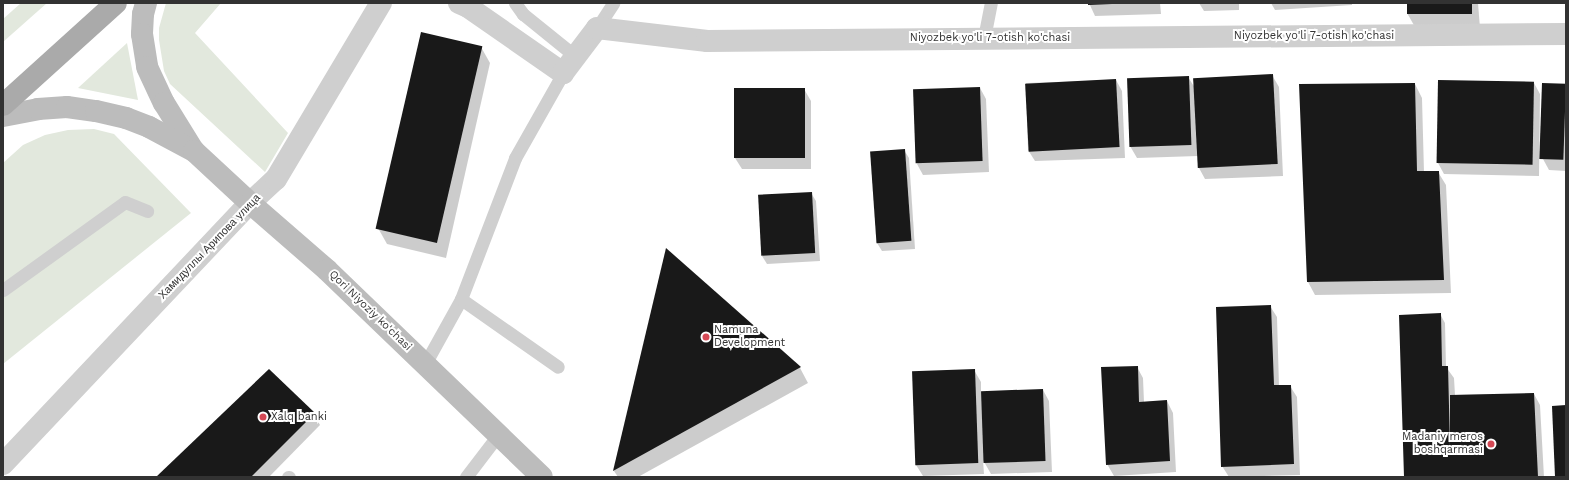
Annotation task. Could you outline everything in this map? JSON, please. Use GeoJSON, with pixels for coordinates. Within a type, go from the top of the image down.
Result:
{"type":"FeatureCollection","features":[{"type":"Feature","properties":{"kind":"main road"},"geometry":{"type":"LineString","coordinates":[[3,105],[116,3]]}},
{"type":"Feature","properties":{"kind":"street","name":"Qori Niyoziy ko'chasi"},"geometry":{"type":"LineString","coordinates":[[146,3],[143,14],[142,34],[147,67],[164,103],[194,151]]}},
{"type":"Feature","properties":{"kind":"street","name":"Хамидуллы Арипова улица"},"geometry":{"type":"LineString","coordinates":[[3,464],[250,203],[276,179],[381,3]]}},
{"type":"Feature","properties":{"kind":"street"},"geometry":{"type":"LineString","coordinates":[[459,3],[569,64],[597,28]]}},
{"type":"Feature","properties":{"kind":"street","name":"Niyozbek yo'li 7-otish ko'chasi"},"geometry":{"type":"LineString","coordinates":[[597,28],[707,41],[1566,34]]}},
{"type":"Feature","properties":{"kind":"street","name":"Qori Niyoziy ko'chasi"},"geometry":{"type":"LineString","coordinates":[[3,116],[46,108],[68,107],[96,111],[126,118],[149,127],[194,151],[250,203],[327,270],[542,477]]}},
{"type":"Feature","properties":{"kind":"lane"},"geometry":{"type":"LineString","coordinates":[[425,364],[461,299],[515,158],[569,64],[523,14],[515,3]]}},
{"type":"Feature","properties":{"kind":"lane"},"geometry":{"type":"LineString","coordinates":[[597,28],[613,3]]}},
{"type":"Feature","properties":{"kind":"lane"},"geometry":{"type":"LineString","coordinates":[[984,38],[991,3]]}},
{"type":"Feature","properties":{"kind":"lane"},"geometry":{"type":"LineString","coordinates":[[3,290],[125,202],[147,211]]}},
{"type":"Feature","properties":{"kind":"lane"},"geometry":{"type":"LineString","coordinates":[[461,299],[558,367]]}},
{"type":"Feature","properties":{"kind":"lane"},"geometry":{"type":"LineString","coordinates":[[466,477],[498,436]]}},
{"type":"Feature","properties":{"kind":"shaded area"},"geometry":{"type":"Polygon","coordinates":[[[21,3],[47,3],[3,42],[3,19],[21,3]]]}},
{"type":"Feature","properties":{"kind":"shaded area"},"geometry":{"type":"Polygon","coordinates":[[[166,3],[221,3],[195,33],[288,133],[265,172],[170,84],[164,71],[159,40],[159,28],[166,3]]]}},
{"type":"Feature","properties":{"kind":"shaded area"},"geometry":{"type":"Polygon","coordinates":[[[127,43],[138,100],[78,88],[127,43]]]}},
{"type":"Feature","properties":{"kind":"shaded area"},"geometry":{"type":"Polygon","coordinates":[[[94,129],[114,134],[191,213],[3,364],[3,163],[23,145],[45,135],[68,130],[94,129]]]}},
{"type":"Feature","properties":{"kind":"building"},"geometry":{"type":"Polygon","coordinates":[[[1088,3],[1112,3],[1112,4],[1088,5],[1088,3]]]}},
{"type":"Feature","properties":{"kind":"building"},"geometry":{"type":"Polygon","coordinates":[[[1407,3],[1472,3],[1472,14],[1407,14],[1407,3]]]}},
{"type":"Feature","properties":{"kind":"building"},"geometry":{"type":"Polygon","coordinates":[[[421,32],[482,46],[437,243],[376,229],[421,32]]]}},
{"type":"Feature","properties":{"kind":"building"},"geometry":{"type":"Polygon","coordinates":[[[1273,74],[1278,164],[1198,168],[1193,78],[1273,74]]]}},
{"type":"Feature","properties":{"kind":"building"},"geometry":{"type":"Polygon","coordinates":[[[1189,76],[1191,145],[1129,147],[1127,78],[1189,76]]]}},
{"type":"Feature","properties":{"kind":"building"},"geometry":{"type":"Polygon","coordinates":[[[1116,79],[1120,147],[1029,152],[1025,84],[1116,79]]]}},
{"type":"Feature","properties":{"kind":"building"},"geometry":{"type":"Polygon","coordinates":[[[1438,80],[1534,82],[1533,165],[1437,163],[1438,80]]]}},
{"type":"Feature","properties":{"kind":"building"},"geometry":{"type":"Polygon","coordinates":[[[1415,83],[1417,171],[1439,171],[1444,280],[1307,282],[1299,84],[1415,83]]]}},
{"type":"Feature","properties":{"kind":"building"},"geometry":{"type":"Polygon","coordinates":[[[1542,83],[1566,84],[1563,160],[1539,159],[1542,83]]]}},
{"type":"Feature","properties":{"kind":"building"},"geometry":{"type":"Polygon","coordinates":[[[980,87],[983,161],[916,163],[913,89],[980,87]]]}},
{"type":"Feature","properties":{"kind":"building"},"geometry":{"type":"Polygon","coordinates":[[[734,88],[805,88],[805,158],[734,158],[734,88]]]}},
{"type":"Feature","properties":{"kind":"building"},"geometry":{"type":"Polygon","coordinates":[[[905,149],[911,241],[877,243],[870,151],[905,149]]]}},
{"type":"Feature","properties":{"kind":"building"},"geometry":{"type":"Polygon","coordinates":[[[812,192],[815,253],[761,256],[758,195],[812,192]]]}},
{"type":"Feature","properties":{"kind":"building","name":"Namuna Development"},"geometry":{"type":"Polygon","coordinates":[[[666,248],[801,367],[613,471],[666,248]]]}},
{"type":"Feature","properties":{"kind":"building"},"geometry":{"type":"Polygon","coordinates":[[[1271,305],[1274,385],[1291,385],[1294,464],[1221,467],[1216,307],[1271,305]]]}},
{"type":"Feature","properties":{"kind":"building"},"geometry":{"type":"Polygon","coordinates":[[[1441,313],[1442,366],[1448,366],[1450,447],[1450,395],[1534,393],[1538,477],[1404,477],[1399,315],[1441,313]]]}},
{"type":"Feature","properties":{"kind":"building"},"geometry":{"type":"Polygon","coordinates":[[[1138,366],[1139,402],[1167,400],[1170,461],[1106,465],[1101,367],[1138,366]]]}},
{"type":"Feature","properties":{"kind":"building"},"geometry":{"type":"Polygon","coordinates":[[[269,369],[315,413],[251,477],[156,477],[269,369]]]}},
{"type":"Feature","properties":{"kind":"building"},"geometry":{"type":"Polygon","coordinates":[[[975,369],[978,463],[915,465],[912,371],[975,369]]]}},
{"type":"Feature","properties":{"kind":"building"},"geometry":{"type":"Polygon","coordinates":[[[1043,389],[1046,461],[984,463],[981,391],[1043,389]]]}},
{"type":"Feature","properties":{"kind":"building"},"geometry":{"type":"Polygon","coordinates":[[[1566,405],[1566,477],[1555,477],[1552,406],[1566,405]]]}},
{"type":"Feature","properties":{"kind":"place","name":"Namuna Development"},"geometry":{"type":"Point","coordinates":[706,337]}},
{"type":"Feature","properties":{"kind":"place","name":"Xalq banki"},"geometry":{"type":"Point","coordinates":[263,417]}},
{"type":"Feature","properties":{"kind":"place","name":"Madaniy meros boshqarmasi"},"geometry":{"type":"Point","coordinates":[1491,444]}}]}
